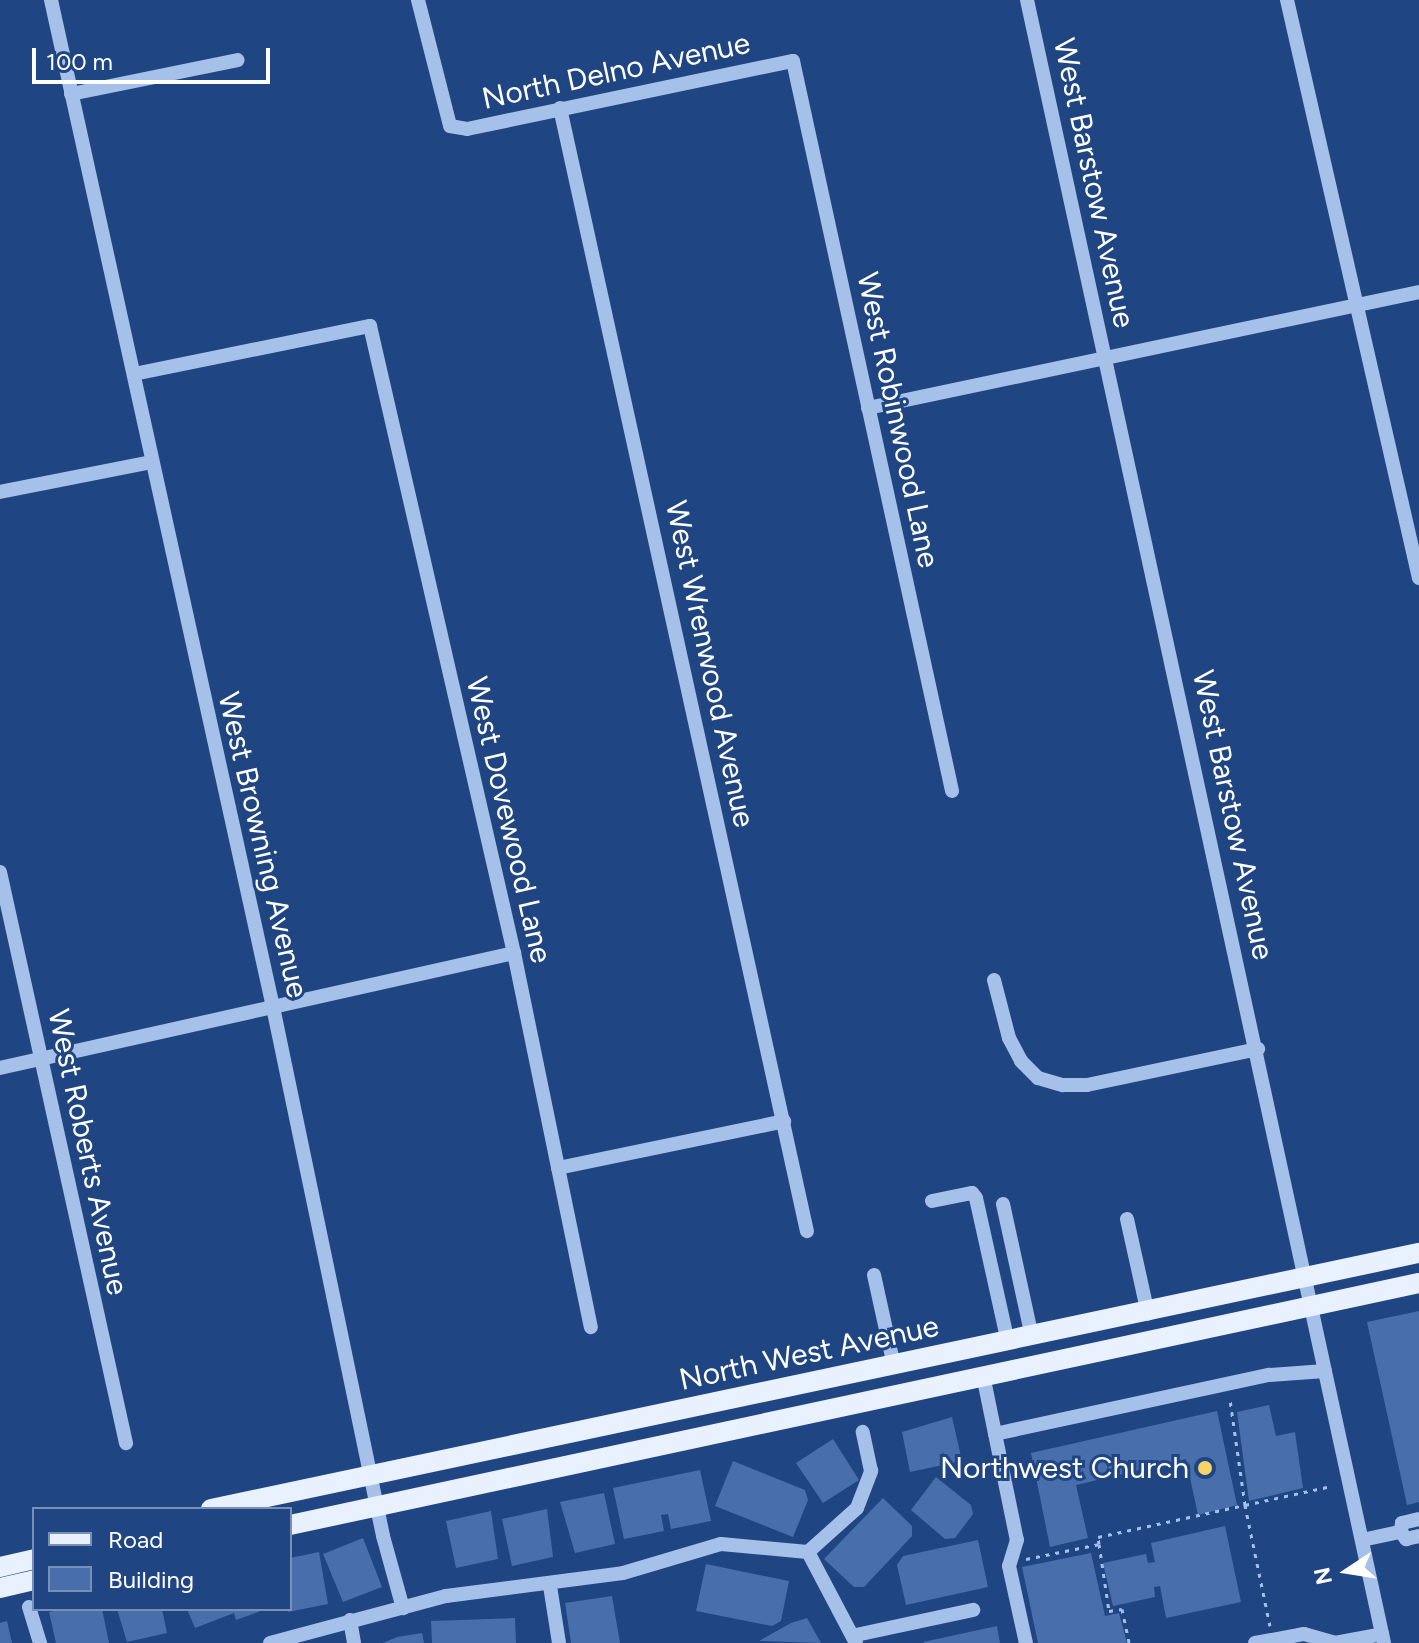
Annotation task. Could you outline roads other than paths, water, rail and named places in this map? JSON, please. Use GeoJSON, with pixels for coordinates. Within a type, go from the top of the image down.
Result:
{"type":"FeatureCollection","features":[{"type":"Feature","properties":{"kind":"main road","name":"North West Avenue"},"geometry":{"type":"LineString","coordinates":[[220,1507],[1148,1314],[1419,1253]]}},
{"type":"Feature","properties":{"kind":"main road","name":"North West Avenue"},"geometry":{"type":"LineString","coordinates":[[292,1525],[1419,1283]]}},
{"type":"Feature","properties":{"kind":"main road"},"geometry":{"type":"LineString","coordinates":[[0,1554],[32,1547]]}},
{"type":"Feature","properties":{"kind":"main road"},"geometry":{"type":"LineString","coordinates":[[0,1567],[32,1559]]}},
{"type":"Feature","properties":{"kind":"main road"},"geometry":{"type":"LineString","coordinates":[[0,1588],[32,1580]]}},
{"type":"Feature","properties":{"kind":"street","name":"West Browning Avenue"},"geometry":{"type":"LineString","coordinates":[[51,0],[273,1007],[377,1506],[403,1608]]}},
{"type":"Feature","properties":{"kind":"street","name":"North Delno Avenue"},"geometry":{"type":"LineString","coordinates":[[418,0],[450,126],[467,129],[793,61]]}},
{"type":"Feature","properties":{"kind":"street","name":"West Barstow Avenue"},"geometry":{"type":"LineString","coordinates":[[1027,0],[1258,1049],[1383,1638]]}},
{"type":"Feature","properties":{"kind":"street"},"geometry":{"type":"LineString","coordinates":[[1287,0],[1354,306],[1419,578]]}},
{"type":"Feature","properties":{"kind":"street"},"geometry":{"type":"LineString","coordinates":[[71,94],[238,60]]}},
{"type":"Feature","properties":{"kind":"street","name":"West Robinwood Lane"},"geometry":{"type":"LineString","coordinates":[[793,61],[952,791]]}},
{"type":"Feature","properties":{"kind":"street","name":"West Wrenwood Avenue"},"geometry":{"type":"LineString","coordinates":[[560,108],[807,1231]]}},
{"type":"Feature","properties":{"kind":"street"},"geometry":{"type":"LineString","coordinates":[[868,408],[1419,292]]}},
{"type":"Feature","properties":{"kind":"street","name":"West Dovewood Lane"},"geometry":{"type":"LineString","coordinates":[[134,374],[370,326],[514,953],[591,1327]]}},
{"type":"Feature","properties":{"kind":"street"},"geometry":{"type":"LineString","coordinates":[[0,492],[151,462]]}},
{"type":"Feature","properties":{"kind":"street","name":"West Roberts Avenue"},"geometry":{"type":"LineString","coordinates":[[0,872],[126,1443]]}},
{"type":"Feature","properties":{"kind":"street"},"geometry":{"type":"LineString","coordinates":[[0,1068],[514,953]]}},
{"type":"Feature","properties":{"kind":"street"},"geometry":{"type":"LineString","coordinates":[[994,980],[1009,1038],[1021,1061],[1038,1078],[1063,1085],[1087,1085],[1258,1049]]}},
{"type":"Feature","properties":{"kind":"street"},"geometry":{"type":"LineString","coordinates":[[558,1168],[784,1121]]}},
{"type":"Feature","properties":{"kind":"street"},"geometry":{"type":"LineString","coordinates":[[932,1201],[972,1193],[976,1198],[1008,1342]]}},
{"type":"Feature","properties":{"kind":"street"},"geometry":{"type":"LineString","coordinates":[[1003,1204],[1032,1337]]}},
{"type":"Feature","properties":{"kind":"street"},"geometry":{"type":"LineString","coordinates":[[1127,1219],[1148,1314]]}},
{"type":"Feature","properties":{"kind":"street"},"geometry":{"type":"LineString","coordinates":[[874,1275],[894,1366]]}},
{"type":"Feature","properties":{"kind":"street"},"geometry":{"type":"LineString","coordinates":[[995,1434],[1227,1384],[1325,1371]]}},
{"type":"Feature","properties":{"kind":"street"},"geometry":{"type":"LineString","coordinates":[[983,1375],[1017,1540],[1010,1562],[1026,1643]]}},
{"type":"Feature","properties":{"kind":"street"},"geometry":{"type":"LineString","coordinates":[[270,1643],[446,1596],[550,1586],[623,1573],[721,1544],[808,1552],[857,1508],[871,1471],[863,1432]]}},
{"type":"Feature","properties":{"kind":"street"},"geometry":{"type":"LineString","coordinates":[[1419,1519],[1402,1523],[1401,1532],[1406,1539],[1419,1536]]}},
{"type":"Feature","properties":{"kind":"street"},"geometry":{"type":"LineString","coordinates":[[1362,1540],[1401,1532]]}},
{"type":"Feature","properties":{"kind":"street"},"geometry":{"type":"LineString","coordinates":[[808,1552],[856,1639],[973,1610]]}},
{"type":"Feature","properties":{"kind":"street"},"geometry":{"type":"LineString","coordinates":[[550,1586],[559,1643]]}},
{"type":"Feature","properties":{"kind":"street"},"geometry":{"type":"LineString","coordinates":[[29,1607],[40,1643]]}},
{"type":"Feature","properties":{"kind":"street"},"geometry":{"type":"LineString","coordinates":[[350,1620],[354,1643]]}},
{"type":"Feature","properties":{"kind":"street"},"geometry":{"type":"LineString","coordinates":[[1255,1643],[1311,1634],[1335,1643],[1383,1638]]}},
{"type":"Feature","properties":{"kind":"place","name":"Northwest Church"},"geometry":{"type":"Point","coordinates":[1205,1468]}}]}
